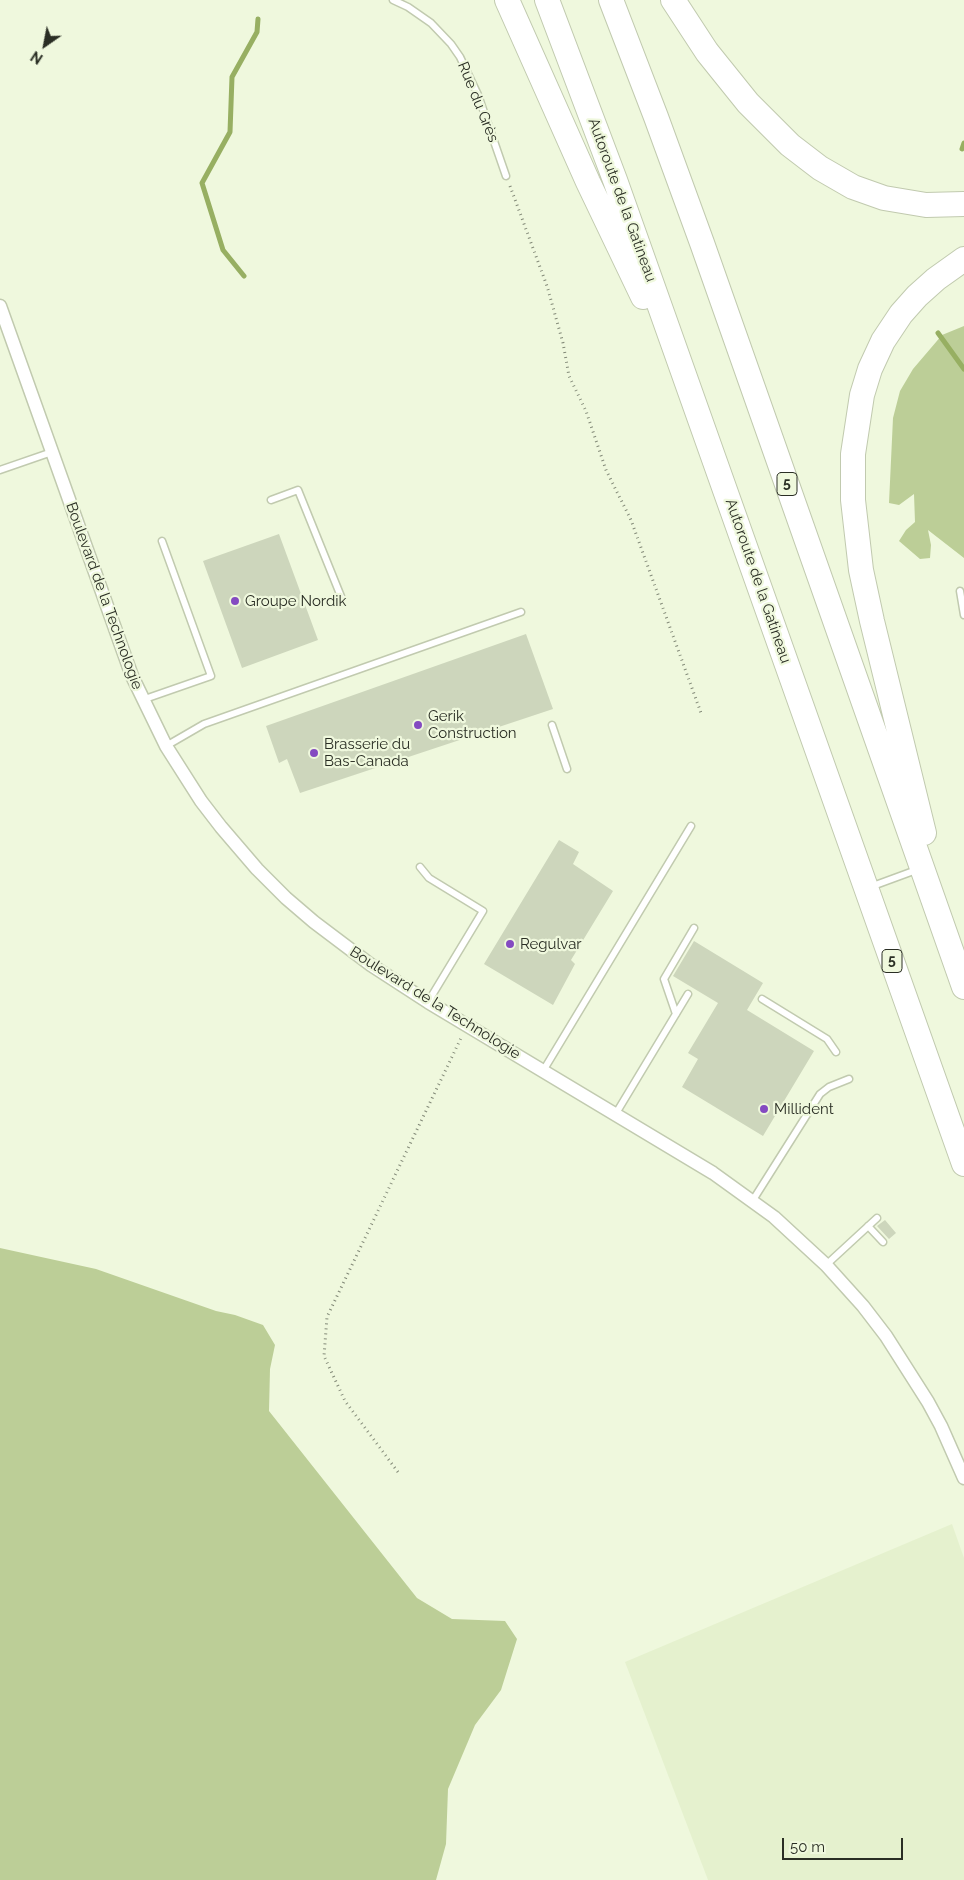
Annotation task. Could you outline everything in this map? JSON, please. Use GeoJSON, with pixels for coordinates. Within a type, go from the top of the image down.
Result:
{"type":"FeatureCollection","features":[{"type":"Feature","properties":{"kind":"highway"},"geometry":{"type":"LineString","coordinates":[[507,0],[588,182],[701,418]]}},
{"type":"Feature","properties":{"kind":"highway","name":"Autoroute de la Gatineau"},"geometry":{"type":"LineString","coordinates":[[548,0],[606,153],[701,418],[964,1164]]}},
{"type":"Feature","properties":{"kind":"highway","name":"5"},"geometry":{"type":"LineString","coordinates":[[611,0],[702,243],[925,867],[961,979]]}},
{"type":"Feature","properties":{"kind":"highway"},"geometry":{"type":"LineString","coordinates":[[673,0],[712,58],[748,103],[790,145],[820,168],[854,187],[884,198],[926,205],[964,204]]}},
{"type":"Feature","properties":{"kind":"highway"},"geometry":{"type":"LineString","coordinates":[[961,979],[867,598],[856,532],[852,485],[854,438],[859,409],[866,382],[879,349],[894,324],[909,305],[936,279],[964,259]]}},
{"type":"Feature","properties":{"kind":"street","name":"Boulevard de la Technologie"},"geometry":{"type":"LineString","coordinates":[[0,306],[120,648],[142,700],[166,746],[211,814],[274,886],[314,922],[345,946],[428,1002],[714,1173],[753,1200],[794,1235],[826,1265],[863,1306],[900,1357],[937,1418],[964,1478]]}},
{"type":"Feature","properties":{"kind":"lane","name":"Rue du Grès"},"geometry":{"type":"LineString","coordinates":[[393,0],[431,23],[442,33],[460,57],[478,95],[506,176]]}},
{"type":"Feature","properties":{"kind":"lane"},"geometry":{"type":"LineString","coordinates":[[0,470],[52,452]]}},
{"type":"Feature","properties":{"kind":"lane"},"geometry":{"type":"LineString","coordinates":[[272,500],[298,490],[342,599]]}},
{"type":"Feature","properties":{"kind":"lane"},"geometry":{"type":"LineString","coordinates":[[142,700],[211,676],[162,541]]}},
{"type":"Feature","properties":{"kind":"lane"},"geometry":{"type":"LineString","coordinates":[[960,591],[964,615]]}},
{"type":"Feature","properties":{"kind":"lane"},"geometry":{"type":"LineString","coordinates":[[166,746],[204,724],[521,612]]}},
{"type":"Feature","properties":{"kind":"lane"},"geometry":{"type":"LineString","coordinates":[[552,725],[567,769]]}},
{"type":"Feature","properties":{"kind":"lane"},"geometry":{"type":"LineString","coordinates":[[543,1071],[691,826]]}},
{"type":"Feature","properties":{"kind":"lane"},"geometry":{"type":"LineString","coordinates":[[420,867],[429,878],[483,911],[428,1002]]}},
{"type":"Feature","properties":{"kind":"lane"},"geometry":{"type":"LineString","coordinates":[[867,888],[925,867]]}},
{"type":"Feature","properties":{"kind":"lane"},"geometry":{"type":"LineString","coordinates":[[676,1014],[664,979],[694,928]]}},
{"type":"Feature","properties":{"kind":"lane"},"geometry":{"type":"LineString","coordinates":[[615,1115],[688,994]]}},
{"type":"Feature","properties":{"kind":"lane"},"geometry":{"type":"LineString","coordinates":[[762,999],[827,1039],[836,1052]]}},
{"type":"Feature","properties":{"kind":"lane"},"geometry":{"type":"LineString","coordinates":[[753,1200],[820,1094],[829,1087],[849,1079]]}},
{"type":"Feature","properties":{"kind":"lane"},"geometry":{"type":"LineString","coordinates":[[826,1265],[877,1218]]}},
{"type":"Feature","properties":{"kind":"lane"},"geometry":{"type":"LineString","coordinates":[[868,1226],[883,1242]]}},
{"type":"Feature","properties":{"kind":"path"},"geometry":{"type":"LineString","coordinates":[[506,176],[547,286],[563,343],[569,376],[586,411],[606,470],[631,520],[701,714]]}},
{"type":"Feature","properties":{"kind":"path"},"geometry":{"type":"LineString","coordinates":[[398,1472],[345,1401],[324,1356],[327,1317],[425,1109],[467,1025]]}},
{"type":"Feature","properties":{"kind":"shaded area"},"geometry":{"type":"Polygon","coordinates":[[[964,326],[964,558],[928,530],[931,545],[930,558],[920,559],[899,541],[906,530],[915,522],[914,494],[899,505],[889,503],[893,418],[900,391],[913,369],[942,335],[964,326]]]}},
{"type":"Feature","properties":{"kind":"shaded area"},"geometry":{"type":"Polygon","coordinates":[[[0,1248],[96,1269],[216,1311],[235,1315],[263,1325],[275,1345],[270,1369],[269,1411],[417,1598],[452,1619],[505,1621],[517,1639],[501,1690],[475,1725],[448,1789],[446,1844],[436,1880],[0,1880],[0,1248]]]}},
{"type":"Feature","properties":{"kind":"shaded area"},"geometry":{"type":"Polygon","coordinates":[[[952,1524],[964,1558],[964,1880],[708,1880],[625,1662],[952,1524]]]}},
{"type":"Feature","properties":{"kind":"building"},"geometry":{"type":"Polygon","coordinates":[[[279,534],[318,640],[242,668],[203,561],[279,534]]]}},
{"type":"Feature","properties":{"kind":"building"},"geometry":{"type":"Polygon","coordinates":[[[526,634],[553,709],[300,793],[287,759],[279,763],[266,726],[526,634]]]}},
{"type":"Feature","properties":{"kind":"building"},"geometry":{"type":"Polygon","coordinates":[[[559,840],[579,852],[573,864],[613,891],[571,960],[575,964],[553,1005],[484,964],[559,840]]]}},
{"type":"Feature","properties":{"kind":"building"},"geometry":{"type":"Polygon","coordinates":[[[694,941],[763,983],[747,1010],[814,1051],[763,1136],[682,1087],[698,1059],[688,1053],[718,1003],[673,976],[694,941]]]}},
{"type":"Feature","properties":{"kind":"building"},"geometry":{"type":"Polygon","coordinates":[[[885,1220],[896,1233],[889,1239],[877,1226],[885,1220]]]}},
{"type":"Feature","properties":{"kind":"waterway"},"geometry":{"type":"LineString","coordinates":[[244,276],[223,250],[202,183],[230,132],[232,77],[257,32],[258,19]]}},
{"type":"Feature","properties":{"kind":"waterway"},"geometry":{"type":"LineString","coordinates":[[962,149],[964,143]]}},
{"type":"Feature","properties":{"kind":"waterway"},"geometry":{"type":"LineString","coordinates":[[938,333],[964,369]]}},
{"type":"Feature","properties":{"kind":"place","name":"Groupe Nordik"},"geometry":{"type":"Point","coordinates":[235,601]}},
{"type":"Feature","properties":{"kind":"place","name":"Gerik Construction"},"geometry":{"type":"Point","coordinates":[418,725]}},
{"type":"Feature","properties":{"kind":"place","name":"Brasserie du Bas-Canada"},"geometry":{"type":"Point","coordinates":[314,753]}},
{"type":"Feature","properties":{"kind":"place","name":"Regulvar"},"geometry":{"type":"Point","coordinates":[510,944]}},
{"type":"Feature","properties":{"kind":"place","name":"Millident"},"geometry":{"type":"Point","coordinates":[764,1109]}}]}
